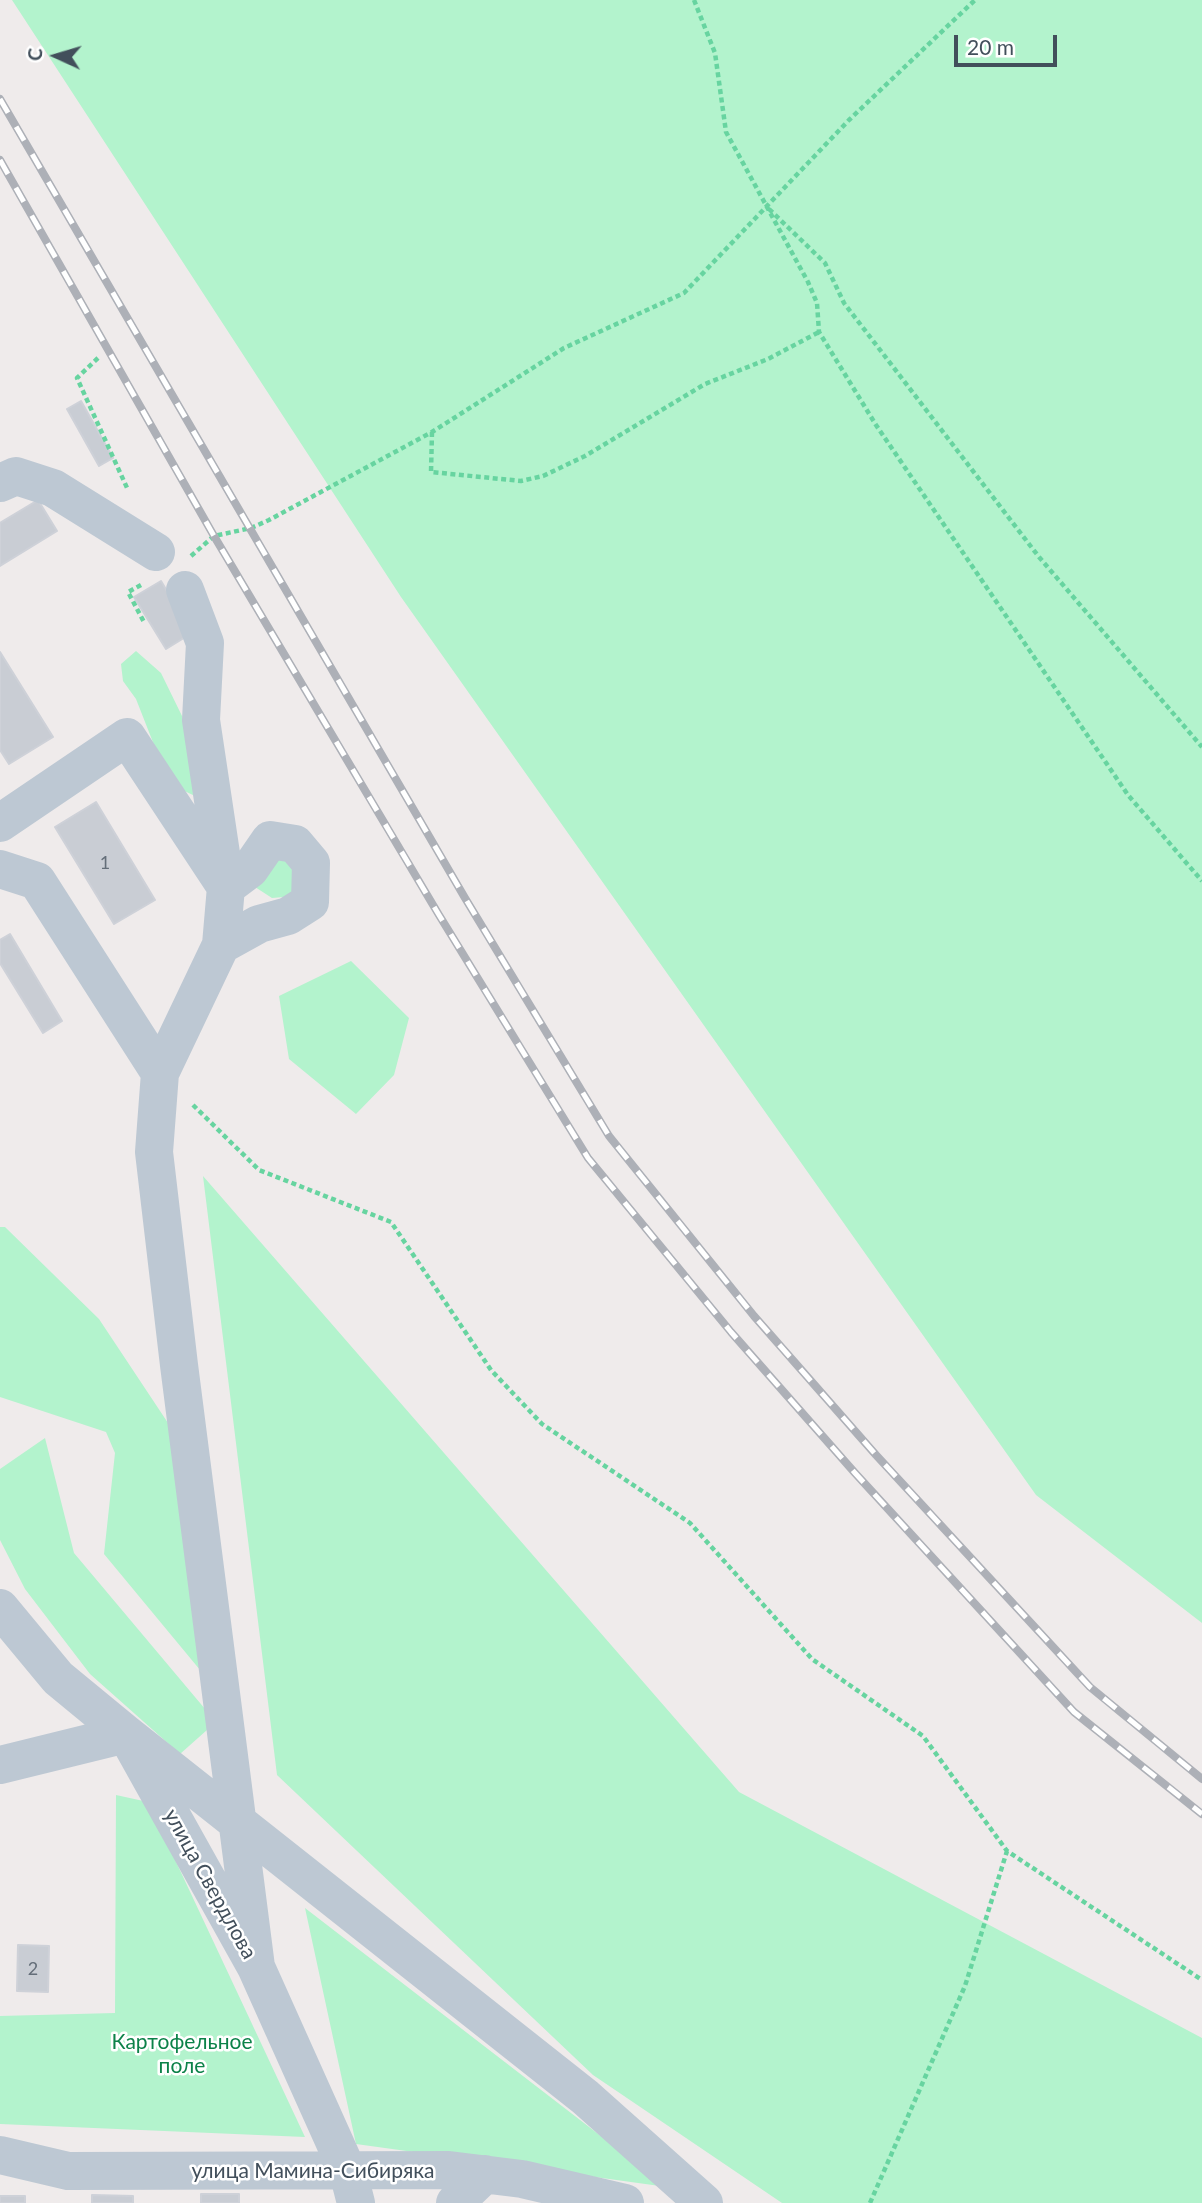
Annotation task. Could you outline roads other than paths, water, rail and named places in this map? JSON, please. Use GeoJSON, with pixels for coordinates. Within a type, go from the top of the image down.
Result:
{"type":"FeatureCollection","features":[{"type":"Feature","properties":{"kind":"street"},"geometry":{"type":"LineString","coordinates":[[0,483],[16,476],[53,488],[178,566],[205,643],[201,720],[226,887],[221,945],[160,1073],[154,1152],[256,1967]]}},
{"type":"Feature","properties":{"kind":"street"},"geometry":{"type":"LineString","coordinates":[[0,823],[127,737],[226,887]]}},
{"type":"Feature","properties":{"kind":"street"},"geometry":{"type":"LineString","coordinates":[[221,945],[260,924],[288,916],[310,902],[311,863],[295,844],[270,840],[250,869],[226,887]]}},
{"type":"Feature","properties":{"kind":"street"},"geometry":{"type":"LineString","coordinates":[[0,869],[37,881],[160,1073]]}},
{"type":"Feature","properties":{"kind":"street","name":"улица Свердлова"},"geometry":{"type":"LineString","coordinates":[[0,1608],[58,1678],[126,1734],[256,1967],[352,2187]]}},
{"type":"Feature","properties":{"kind":"street"},"geometry":{"type":"LineString","coordinates":[[0,1765],[126,1734],[585,2097],[704,2203]]}},
{"type":"Feature","properties":{"kind":"street","name":"улица Мамина-Сибиряка"},"geometry":{"type":"LineString","coordinates":[[0,2155],[68,2171],[352,2187],[449,2170],[522,2179],[625,2203]]}},
{"type":"Feature","properties":{"kind":"street"},"geometry":{"type":"LineString","coordinates":[[455,2203],[485,2174]]}},
{"type":"Feature","properties":{"kind":"railway"},"geometry":{"type":"LineString","coordinates":[[0,99],[465,898],[609,1136],[754,1316],[876,1455],[1090,1687],[1202,1779]]}},
{"type":"Feature","properties":{"kind":"railway"},"geometry":{"type":"LineString","coordinates":[[0,160],[214,536],[439,915],[588,1158],[731,1332],[855,1473],[1074,1712],[1202,1814]]}},
{"type":"Feature","properties":{"kind":"park label","name":"Картофельное поле"},"geometry":{"type":"Point","coordinates":[182,2054]}}]}
